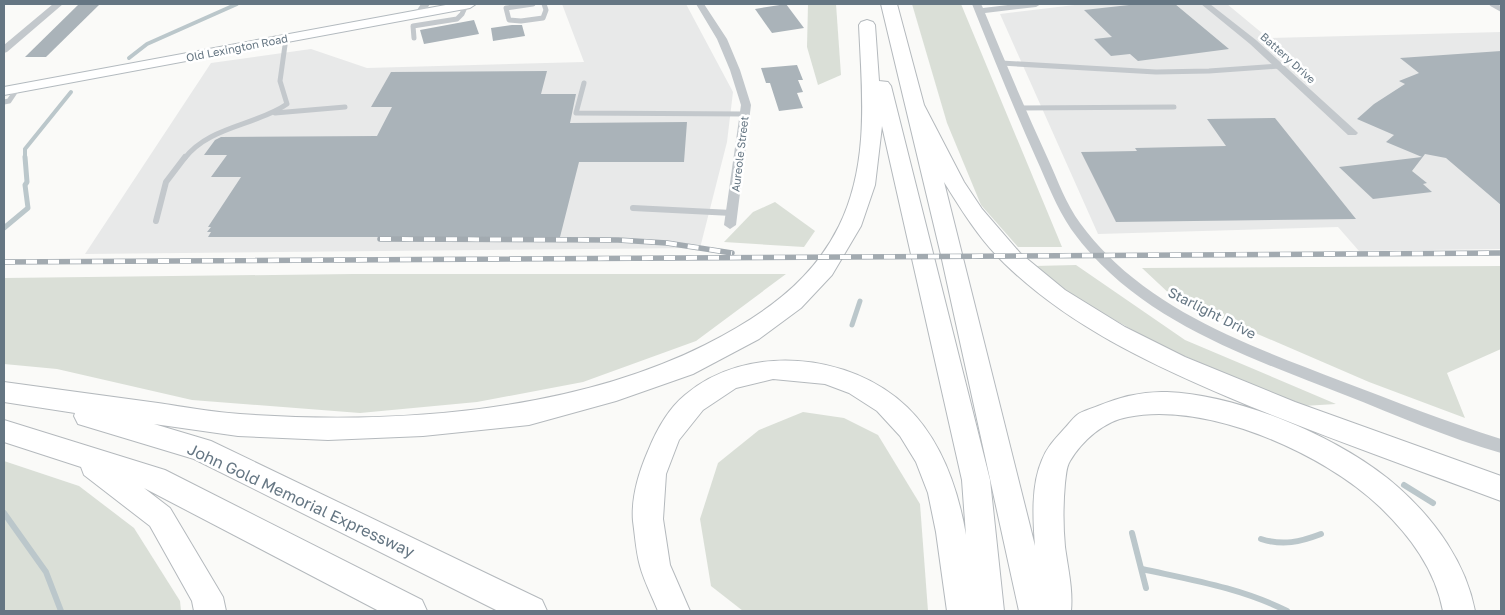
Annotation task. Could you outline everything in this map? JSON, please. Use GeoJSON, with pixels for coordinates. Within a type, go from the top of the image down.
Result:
{"type":"FeatureCollection","features":[{"type":"Feature","properties":{"kind":"highway"},"geometry":{"type":"LineString","coordinates":[[889,4],[1035,611]]}},
{"type":"Feature","properties":{"kind":"highway"},"geometry":{"type":"LineString","coordinates":[[4,392],[238,425],[328,429],[423,425],[529,414],[616,391],[684,367],[750,333],[793,302],[824,269],[850,226],[865,185],[873,124],[866,18],[976,480],[988,611]]}},
{"type":"Feature","properties":{"kind":"highway"},"geometry":{"type":"LineString","coordinates":[[915,106],[954,182],[974,214],[1012,258],[1057,296],[1116,333],[1176,364],[1286,410],[1501,488]]}},
{"type":"Feature","properties":{"kind":"highway"},"geometry":{"type":"LineString","coordinates":[[674,611],[660,585],[648,541],[647,501],[650,478],[660,447],[679,418],[708,392],[747,375],[768,370],[817,372],[851,382],[880,398],[906,423],[928,457],[935,474],[946,512],[962,611]]}},
{"type":"Feature","properties":{"kind":"highway","name":"John Gold Memorial Expressway"},"geometry":{"type":"LineString","coordinates":[[4,396],[88,416],[201,449],[530,611]]}},
{"type":"Feature","properties":{"kind":"highway"},"geometry":{"type":"LineString","coordinates":[[1055,611],[1058,595],[1048,524],[1052,470],[1056,456],[1082,426],[1100,415],[1120,407],[1143,404],[1202,407],[1256,420],[1320,449],[1376,486],[1420,530],[1437,556],[1454,590],[1459,611]]}},
{"type":"Feature","properties":{"kind":"highway"},"geometry":{"type":"LineString","coordinates":[[4,431],[155,479],[411,611]]}},
{"type":"Feature","properties":{"kind":"highway"},"geometry":{"type":"LineString","coordinates":[[81,456],[160,517],[207,597],[210,611]]}},
{"type":"Feature","properties":{"kind":"main road","name":"Old Lexington Road"},"geometry":{"type":"LineString","coordinates":[[10,90],[468,4]]}},
{"type":"Feature","properties":{"kind":"street"},"geometry":{"type":"LineString","coordinates":[[4,50],[58,4]]}},
{"type":"Feature","properties":{"kind":"street","name":"Aureole Street"},"geometry":{"type":"LineString","coordinates":[[700,4],[722,39],[735,70],[746,105],[730,225]]}},
{"type":"Feature","properties":{"kind":"street"},"geometry":{"type":"LineString","coordinates":[[978,7],[1036,4]]}},
{"type":"Feature","properties":{"kind":"street","name":"Battery Drive"},"geometry":{"type":"LineString","coordinates":[[1205,4],[1253,42],[1352,133]]}},
{"type":"Feature","properties":{"kind":"street","name":"Starlight Drive"},"geometry":{"type":"LineString","coordinates":[[978,7],[1063,205],[1076,227],[1099,256],[1150,299],[1176,316],[1261,356],[1394,408],[1501,446]]}},
{"type":"Feature","properties":{"kind":"lane"},"geometry":{"type":"LineString","coordinates":[[533,4],[506,8],[509,20],[522,22],[543,18],[546,10],[544,4]]}},
{"type":"Feature","properties":{"kind":"lane"},"geometry":{"type":"LineString","coordinates":[[1492,4],[1501,9]]}},
{"type":"Feature","properties":{"kind":"lane"},"geometry":{"type":"LineString","coordinates":[[414,38],[417,14]]}},
{"type":"Feature","properties":{"kind":"lane"},"geometry":{"type":"LineString","coordinates":[[274,113],[287,104],[280,81],[286,38]]}},
{"type":"Feature","properties":{"kind":"lane"},"geometry":{"type":"LineString","coordinates":[[1001,63],[1049,64],[1140,71],[1199,72],[1279,66]]}},
{"type":"Feature","properties":{"kind":"lane"},"geometry":{"type":"LineString","coordinates":[[584,83],[576,113],[745,114]]}},
{"type":"Feature","properties":{"kind":"lane"},"geometry":{"type":"LineString","coordinates":[[4,102],[9,100],[10,90]]}},
{"type":"Feature","properties":{"kind":"lane"},"geometry":{"type":"LineString","coordinates":[[1020,108],[1174,107]]}},
{"type":"Feature","properties":{"kind":"lane"},"geometry":{"type":"LineString","coordinates":[[156,221],[166,182],[188,153],[220,131],[274,113],[346,108]]}},
{"type":"Feature","properties":{"kind":"lane"},"geometry":{"type":"LineString","coordinates":[[633,208],[732,213]]}},
{"type":"Feature","properties":{"kind":"shaded area"},"geometry":{"type":"Polygon","coordinates":[[[562,4],[686,4],[733,92],[727,142],[700,248],[85,254],[211,63],[311,49],[367,68],[584,62],[562,4]]]}},
{"type":"Feature","properties":{"kind":"shaded area"},"geometry":{"type":"Polygon","coordinates":[[[808,4],[836,4],[841,75],[818,85],[807,47],[808,4]]]}},
{"type":"Feature","properties":{"kind":"shaded area"},"geometry":{"type":"Polygon","coordinates":[[[912,4],[961,4],[1062,247],[1018,247],[981,205],[947,123],[912,4]]]}},
{"type":"Feature","properties":{"kind":"shaded area"},"geometry":{"type":"Polygon","coordinates":[[[1083,4],[1227,4],[1268,38],[1501,32],[1501,249],[1359,251],[1338,227],[1098,234],[1000,14],[1083,4]]]}},
{"type":"Feature","properties":{"kind":"shaded area"},"geometry":{"type":"Polygon","coordinates":[[[775,202],[815,231],[804,247],[724,242],[753,212],[775,202]]]}},
{"type":"Feature","properties":{"kind":"shaded area"},"geometry":{"type":"Polygon","coordinates":[[[1076,265],[1185,340],[1336,404],[1303,406],[1163,347],[1072,296],[1034,266],[1076,265]]]}},
{"type":"Feature","properties":{"kind":"shaded area"},"geometry":{"type":"Polygon","coordinates":[[[1501,266],[1501,349],[1447,373],[1465,418],[1369,382],[1174,298],[1142,268],[1501,266]]]}},
{"type":"Feature","properties":{"kind":"shaded area"},"geometry":{"type":"Polygon","coordinates":[[[353,274],[786,274],[696,341],[583,382],[477,402],[360,413],[192,400],[57,369],[4,364],[4,278],[353,274]]]}},
{"type":"Feature","properties":{"kind":"shaded area"},"geometry":{"type":"Polygon","coordinates":[[[803,412],[844,418],[878,435],[920,504],[928,611],[743,611],[711,586],[700,519],[718,463],[759,430],[803,412]]]}},
{"type":"Feature","properties":{"kind":"shaded area"},"geometry":{"type":"Polygon","coordinates":[[[4,461],[79,486],[134,528],[180,601],[181,611],[4,611],[4,461]]]}},
{"type":"Feature","properties":{"kind":"building"},"geometry":{"type":"Polygon","coordinates":[[[79,4],[100,4],[46,57],[25,57],[79,4]]]}},
{"type":"Feature","properties":{"kind":"building"},"geometry":{"type":"Polygon","coordinates":[[[786,4],[804,28],[772,33],[755,9],[786,4]]]}},
{"type":"Feature","properties":{"kind":"building"},"geometry":{"type":"Polygon","coordinates":[[[1138,4],[1175,4],[1229,49],[1138,61],[1130,54],[1111,56],[1094,39],[1112,37],[1084,10],[1138,4]]]}},
{"type":"Feature","properties":{"kind":"building"},"geometry":{"type":"Polygon","coordinates":[[[474,20],[479,34],[424,44],[420,30],[474,20]]]}},
{"type":"Feature","properties":{"kind":"building"},"geometry":{"type":"Polygon","coordinates":[[[522,25],[525,36],[493,41],[491,28],[522,25]]]}},
{"type":"Feature","properties":{"kind":"building"},"geometry":{"type":"Polygon","coordinates":[[[1501,51],[1501,205],[1446,158],[1425,154],[1412,171],[1427,183],[1423,184],[1432,192],[1373,199],[1339,167],[1422,157],[1386,142],[1394,135],[1357,119],[1374,104],[1405,84],[1399,81],[1419,73],[1400,58],[1501,51]]]}},
{"type":"Feature","properties":{"kind":"building"},"geometry":{"type":"Polygon","coordinates":[[[797,65],[803,80],[798,80],[803,92],[797,93],[803,108],[779,111],[770,83],[766,83],[761,68],[797,65]]]}},
{"type":"Feature","properties":{"kind":"building"},"geometry":{"type":"Polygon","coordinates":[[[547,71],[541,94],[576,94],[570,123],[687,122],[684,162],[579,162],[560,237],[208,237],[211,232],[207,232],[211,227],[208,227],[241,177],[211,177],[227,155],[204,155],[215,140],[221,137],[377,136],[392,107],[371,107],[391,72],[547,71]]]}},
{"type":"Feature","properties":{"kind":"building"},"geometry":{"type":"Polygon","coordinates":[[[1275,118],[1356,219],[1116,222],[1081,152],[1137,151],[1135,148],[1226,146],[1207,119],[1275,118]]]}},
{"type":"Feature","properties":{"kind":"waterway"},"geometry":{"type":"LineString","coordinates":[[129,58],[147,44],[237,4]]}},
{"type":"Feature","properties":{"kind":"waterway"},"geometry":{"type":"LineString","coordinates":[[25,157],[25,149],[71,92]]}},
{"type":"Feature","properties":{"kind":"waterway"},"geometry":{"type":"LineString","coordinates":[[4,228],[28,208],[25,185],[27,182],[25,157]]}},
{"type":"Feature","properties":{"kind":"waterway"},"geometry":{"type":"LineString","coordinates":[[852,325],[860,301]]}},
{"type":"Feature","properties":{"kind":"waterway"},"geometry":{"type":"LineString","coordinates":[[1404,485],[1433,503]]}},
{"type":"Feature","properties":{"kind":"waterway"},"geometry":{"type":"LineString","coordinates":[[4,513],[46,572],[61,611]]}},
{"type":"Feature","properties":{"kind":"waterway"},"geometry":{"type":"LineString","coordinates":[[1132,533],[1146,588]]}},
{"type":"Feature","properties":{"kind":"waterway"},"geometry":{"type":"LineString","coordinates":[[1261,539],[1284,543],[1321,534]]}},
{"type":"Feature","properties":{"kind":"waterway"},"geometry":{"type":"LineString","coordinates":[[1142,569],[1198,581],[1252,596],[1287,611]]}},
{"type":"Feature","properties":{"kind":"railway"},"geometry":{"type":"LineString","coordinates":[[380,239],[618,240],[667,243],[732,253]]}},
{"type":"Feature","properties":{"kind":"railway"},"geometry":{"type":"LineString","coordinates":[[4,262],[1501,253]]}}]}
